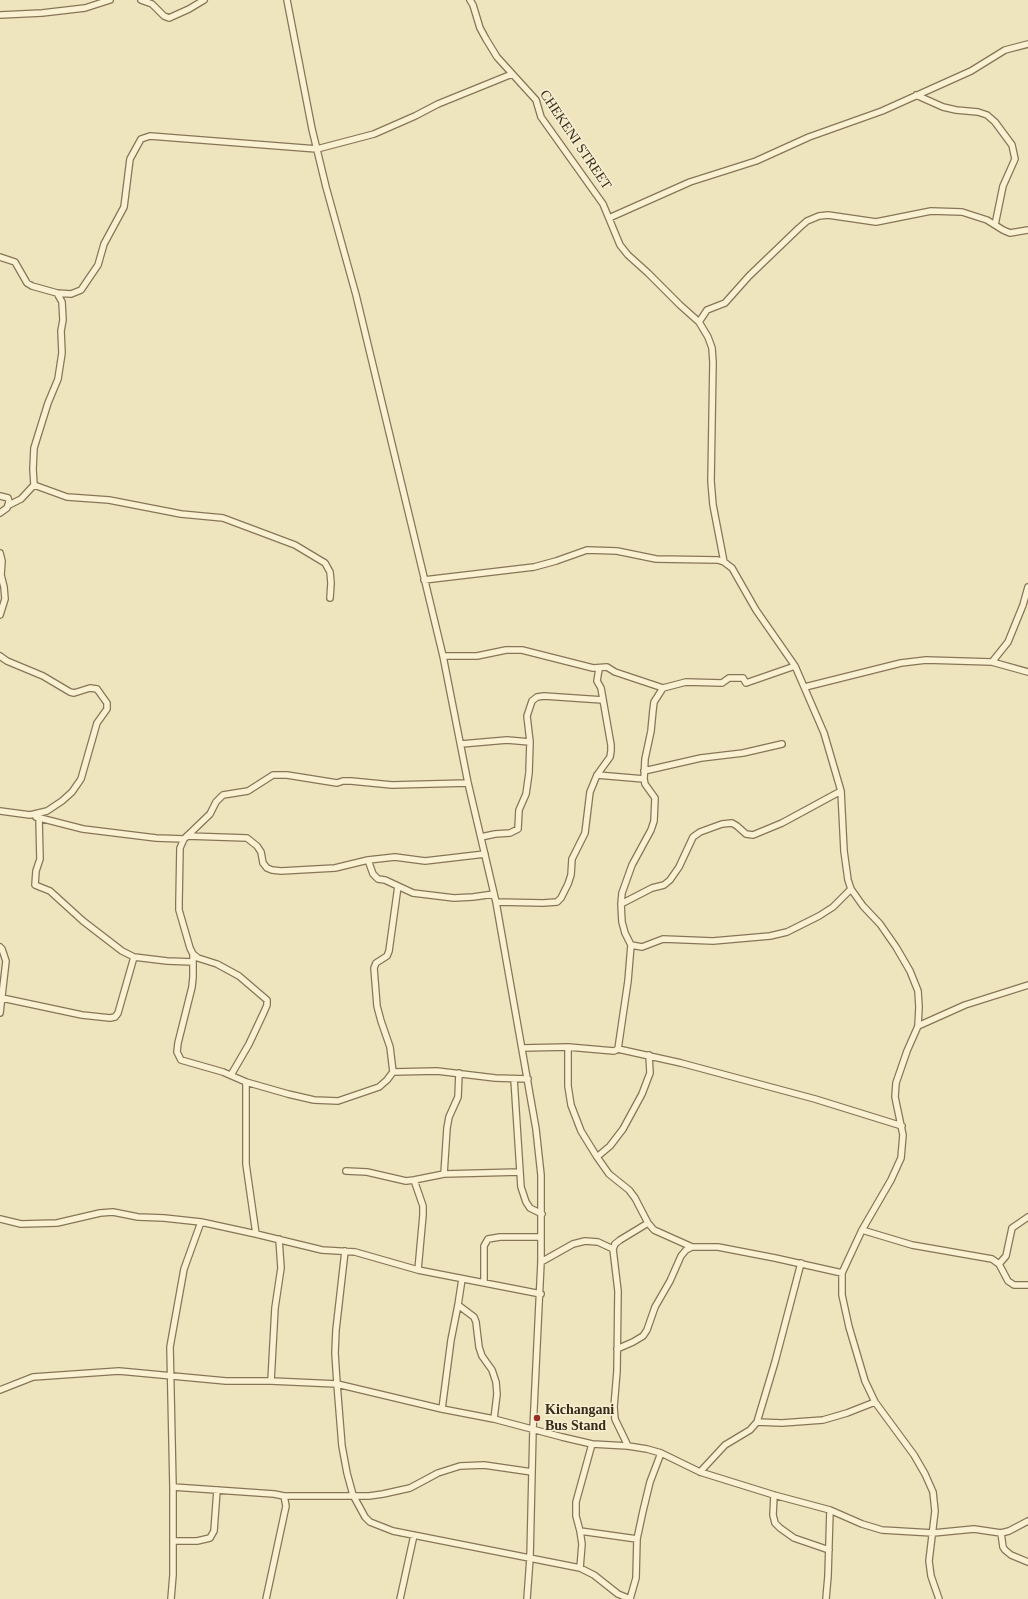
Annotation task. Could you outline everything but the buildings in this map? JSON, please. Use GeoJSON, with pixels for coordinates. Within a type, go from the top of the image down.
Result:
{"type":"FeatureCollection","features":[{"type":"Feature","properties":{"kind":"street"},"geometry":{"type":"LineString","coordinates":[[0,15],[42,13],[85,8],[110,0]]}},
{"type":"Feature","properties":{"kind":"street"},"geometry":{"type":"LineString","coordinates":[[141,0],[152,4],[164,16],[169,18],[189,10],[204,0]]}},
{"type":"Feature","properties":{"kind":"street"},"geometry":{"type":"LineString","coordinates":[[287,0],[326,187],[356,295],[443,656],[468,783],[496,902],[536,1129],[541,1175],[541,1294],[533,1429],[530,1558],[527,1599]]}},
{"type":"Feature","properties":{"kind":"street","name":"CHEKENI STREET"},"geometry":{"type":"LineString","coordinates":[[470,0],[480,28],[497,57],[536,100],[541,117],[603,204],[620,245],[628,255],[699,322],[708,337],[712,348],[713,362],[711,481],[713,505],[724,562]]}},
{"type":"Feature","properties":{"kind":"street"},"geometry":{"type":"LineString","coordinates":[[609,218],[690,182],[756,161],[809,137],[882,111],[916,94],[971,71],[1005,50],[1028,44]]}},
{"type":"Feature","properties":{"kind":"street"},"geometry":{"type":"LineString","coordinates":[[0,257],[15,262],[27,283],[32,286],[57,293],[71,294],[81,290],[98,265],[104,244],[124,207],[130,159],[141,139],[150,136],[317,149],[374,134],[438,104],[512,74]]}},
{"type":"Feature","properties":{"kind":"street"},"geometry":{"type":"LineString","coordinates":[[916,94],[943,107],[978,112],[986,115],[995,122],[1012,145],[1015,159],[1003,186],[995,225]]}},
{"type":"Feature","properties":{"kind":"street"},"geometry":{"type":"LineString","coordinates":[[699,322],[707,310],[725,303],[749,276],[799,228],[807,221],[819,216],[828,215],[876,222],[931,211],[962,212],[987,220],[1010,233],[1028,230]]}},
{"type":"Feature","properties":{"kind":"street"},"geometry":{"type":"LineString","coordinates":[[0,513],[9,505],[21,499],[34,485],[34,448],[48,403],[58,379],[62,353],[62,302],[57,293]]}},
{"type":"Feature","properties":{"kind":"street"},"geometry":{"type":"LineString","coordinates":[[34,485],[67,497],[109,500],[181,514],[223,518],[295,545],[325,563],[330,572],[330,598]]}},
{"type":"Feature","properties":{"kind":"street"},"geometry":{"type":"LineString","coordinates":[[0,496],[8,498],[9,505]]}},
{"type":"Feature","properties":{"kind":"street"},"geometry":{"type":"LineString","coordinates":[[424,580],[534,567],[586,550],[617,552],[656,558],[711,559],[724,562],[734,572],[756,610],[795,666],[824,733],[841,791],[844,851],[848,880],[851,889],[863,906],[887,933],[910,971],[918,992],[920,1007],[918,1026],[907,1051],[896,1083],[895,1097],[903,1135],[901,1158],[891,1180],[862,1230],[842,1273],[842,1295],[849,1327],[865,1381],[876,1402],[926,1474],[933,1492],[935,1511],[929,1561],[931,1576],[939,1599]]}},
{"type":"Feature","properties":{"kind":"street"},"geometry":{"type":"LineString","coordinates":[[0,553],[2,561],[1,576],[5,598],[0,615]]}},
{"type":"Feature","properties":{"kind":"street"},"geometry":{"type":"LineString","coordinates":[[992,662],[1008,642],[1023,605],[1028,586]]}},
{"type":"Feature","properties":{"kind":"street"},"geometry":{"type":"LineString","coordinates":[[443,656],[477,656],[506,650],[522,650],[599,668],[607,668],[663,688],[686,682],[722,683],[729,678],[742,678],[746,683],[795,666]]}},
{"type":"Feature","properties":{"kind":"street"},"geometry":{"type":"LineString","coordinates":[[0,656],[7,661],[43,676],[70,692],[74,693],[90,688],[98,689],[107,703],[107,709],[97,723],[81,779],[72,792],[62,801],[47,811],[30,815]]}},
{"type":"Feature","properties":{"kind":"street"},"geometry":{"type":"LineString","coordinates":[[805,687],[901,663],[926,660],[992,662],[1028,672]]}},
{"type":"Feature","properties":{"kind":"street"},"geometry":{"type":"LineString","coordinates":[[496,902],[544,903],[556,902],[561,898],[571,874],[572,859],[585,833],[589,798],[597,776],[610,757],[611,751],[601,688],[597,681],[599,668]]}},
{"type":"Feature","properties":{"kind":"street"},"geometry":{"type":"LineString","coordinates":[[618,1049],[628,981],[631,945],[625,933],[622,922],[622,893],[632,865],[651,830],[654,820],[655,798],[648,789],[644,779],[644,759],[651,730],[654,702],[663,688]]}},
{"type":"Feature","properties":{"kind":"street"},"geometry":{"type":"LineString","coordinates":[[481,837],[510,833],[518,829],[519,810],[527,786],[530,742],[527,716],[532,701],[537,697],[544,696],[603,700]]}},
{"type":"Feature","properties":{"kind":"street"},"geometry":{"type":"LineString","coordinates":[[461,744],[488,741],[530,742]]}},
{"type":"Feature","properties":{"kind":"street"},"geometry":{"type":"LineString","coordinates":[[644,771],[701,758],[743,753],[782,744]]}},
{"type":"Feature","properties":{"kind":"street"},"geometry":{"type":"LineString","coordinates":[[232,1075],[264,1012],[267,1005],[267,1000],[239,976],[217,964],[198,958],[193,954],[190,948],[179,906],[180,848],[186,837],[210,814],[216,802],[223,795],[248,790],[273,776],[287,775],[337,783],[351,781],[392,785],[468,783]]}},
{"type":"Feature","properties":{"kind":"street"},"geometry":{"type":"LineString","coordinates":[[597,776],[644,779]]}},
{"type":"Feature","properties":{"kind":"street"},"geometry":{"type":"LineString","coordinates":[[621,904],[652,888],[664,885],[670,880],[679,867],[693,837],[700,832],[722,824],[732,823],[746,834],[753,835],[782,823],[841,791]]}},
{"type":"Feature","properties":{"kind":"street"},"geometry":{"type":"LineString","coordinates":[[0,811],[30,815],[83,828],[156,838],[247,838],[257,846],[261,852],[263,863],[272,870],[282,871],[335,868],[368,860],[395,857],[425,861],[485,854]]}},
{"type":"Feature","properties":{"kind":"street"},"geometry":{"type":"LineString","coordinates":[[39,818],[40,859],[36,871],[35,885],[50,891],[83,921],[122,951],[134,957],[193,962]]}},
{"type":"Feature","properties":{"kind":"street"},"geometry":{"type":"LineString","coordinates":[[368,860],[373,874],[378,879],[413,893],[430,896],[473,898],[494,894]]}},
{"type":"Feature","properties":{"kind":"street"},"geometry":{"type":"LineString","coordinates":[[193,954],[192,987],[178,1043],[179,1057],[181,1060],[232,1075],[246,1082],[314,1100],[338,1101],[379,1087],[391,1077],[393,1072],[390,1047],[380,1021],[377,1006],[374,968],[376,963],[386,956],[388,951],[398,886]]}},
{"type":"Feature","properties":{"kind":"street"},"geometry":{"type":"LineString","coordinates":[[631,945],[642,947],[663,939],[713,941],[770,936],[787,932],[833,907],[851,889]]}},
{"type":"Feature","properties":{"kind":"street"},"geometry":{"type":"LineString","coordinates":[[0,947],[6,960],[0,1013]]}},
{"type":"Feature","properties":{"kind":"street"},"geometry":{"type":"LineString","coordinates":[[2,998],[82,1015],[110,1018],[115,1017],[118,1013],[134,957]]}},
{"type":"Feature","properties":{"kind":"street"},"geometry":{"type":"LineString","coordinates":[[918,1026],[965,1005],[1028,986]]}},
{"type":"Feature","properties":{"kind":"street"},"geometry":{"type":"LineString","coordinates":[[522,1048],[568,1047],[614,1051],[618,1049],[649,1055],[816,1099],[902,1126]]}},
{"type":"Feature","properties":{"kind":"street"},"geometry":{"type":"LineString","coordinates":[[568,1047],[568,1086],[571,1105],[581,1131],[609,1174],[629,1190],[635,1198],[654,1230],[692,1246],[718,1247],[801,1263],[842,1273]]}},
{"type":"Feature","properties":{"kind":"street"},"geometry":{"type":"LineString","coordinates":[[597,1157],[610,1146],[623,1129],[642,1094],[650,1073],[649,1055]]}},
{"type":"Feature","properties":{"kind":"street"},"geometry":{"type":"LineString","coordinates":[[393,1072],[437,1071],[514,1079],[528,1079]]}},
{"type":"Feature","properties":{"kind":"street"},"geometry":{"type":"LineString","coordinates":[[444,1174],[447,1128],[449,1117],[458,1097],[460,1073]]}},
{"type":"Feature","properties":{"kind":"street"},"geometry":{"type":"LineString","coordinates":[[514,1079],[521,1187],[526,1202],[530,1208],[542,1214]]}},
{"type":"Feature","properties":{"kind":"street"},"geometry":{"type":"LineString","coordinates":[[246,1082],[246,1164],[256,1234]]}},
{"type":"Feature","properties":{"kind":"street"},"geometry":{"type":"LineString","coordinates":[[346,1170],[367,1172],[396,1179],[414,1180],[444,1174],[520,1172]]}},
{"type":"Feature","properties":{"kind":"street"},"geometry":{"type":"LineString","coordinates":[[414,1180],[423,1206],[418,1270]]}},
{"type":"Feature","properties":{"kind":"street"},"geometry":{"type":"LineString","coordinates":[[1,1219],[21,1224],[57,1223],[100,1213],[112,1212],[138,1217],[201,1222],[322,1250],[355,1252],[418,1270],[541,1294]]}},
{"type":"Feature","properties":{"kind":"street"},"geometry":{"type":"LineString","coordinates":[[999,1264],[1006,1256],[1012,1228],[1028,1216]]}},
{"type":"Feature","properties":{"kind":"street"},"geometry":{"type":"LineString","coordinates":[[171,1599],[173,1575],[172,1336],[184,1270],[201,1222]]}},
{"type":"Feature","properties":{"kind":"street"},"geometry":{"type":"LineString","coordinates":[[628,1446],[619,1428],[614,1412],[617,1372],[618,1291],[613,1249],[615,1244],[620,1240],[648,1222]]}},
{"type":"Feature","properties":{"kind":"street"},"geometry":{"type":"LineString","coordinates":[[862,1230],[912,1245],[992,1259],[999,1264],[1008,1281],[1014,1285],[1028,1285]]}},
{"type":"Feature","properties":{"kind":"street"},"geometry":{"type":"LineString","coordinates":[[484,1282],[484,1246],[488,1239],[500,1237],[541,1237]]}},
{"type":"Feature","properties":{"kind":"street"},"geometry":{"type":"LineString","coordinates":[[271,1381],[275,1308],[282,1268],[279,1240]]}},
{"type":"Feature","properties":{"kind":"street"},"geometry":{"type":"LineString","coordinates":[[541,1262],[573,1244],[586,1241],[598,1242],[613,1249]]}},
{"type":"Feature","properties":{"kind":"street"},"geometry":{"type":"LineString","coordinates":[[617,1349],[643,1336],[647,1330],[655,1307],[670,1281],[681,1256],[692,1246]]}},
{"type":"Feature","properties":{"kind":"street"},"geometry":{"type":"LineString","coordinates":[[345,1251],[336,1330],[335,1353],[342,1446],[353,1495],[365,1517],[370,1522],[394,1531],[552,1561],[580,1568],[594,1575],[619,1597],[630,1599],[636,1578],[638,1539],[650,1482],[661,1453]]}},
{"type":"Feature","properties":{"kind":"street"},"geometry":{"type":"LineString","coordinates":[[700,1472],[725,1445],[750,1430],[757,1422],[775,1362],[801,1263]]}},
{"type":"Feature","properties":{"kind":"street"},"geometry":{"type":"LineString","coordinates":[[442,1409],[451,1340],[462,1279]]}},
{"type":"Feature","properties":{"kind":"street"},"geometry":{"type":"LineString","coordinates":[[458,1305],[474,1317],[482,1356],[492,1370],[496,1382],[497,1394],[494,1418]]}},
{"type":"Feature","properties":{"kind":"street"},"geometry":{"type":"LineString","coordinates":[[0,1390],[24,1380],[46,1375],[119,1371],[226,1381],[271,1381],[337,1384],[442,1409],[494,1418],[592,1444],[647,1448],[661,1453],[700,1472],[774,1495],[830,1510],[862,1524],[882,1530],[933,1533],[974,1529],[1000,1532],[1009,1531],[1028,1520]]}},
{"type":"Feature","properties":{"kind":"street"},"geometry":{"type":"LineString","coordinates":[[757,1422],[782,1423],[824,1420],[876,1402]]}},
{"type":"Feature","properties":{"kind":"street"},"geometry":{"type":"LineString","coordinates":[[580,1568],[582,1544],[576,1516],[576,1502],[592,1444]]}},
{"type":"Feature","properties":{"kind":"street"},"geometry":{"type":"LineString","coordinates":[[173,1487],[256,1492],[284,1496],[369,1496],[396,1492],[410,1488],[438,1473],[460,1466],[484,1465],[532,1472]]}},
{"type":"Feature","properties":{"kind":"street"},"geometry":{"type":"LineString","coordinates":[[173,1541],[197,1541],[210,1538],[214,1531],[217,1490]]}},
{"type":"Feature","properties":{"kind":"street"},"geometry":{"type":"LineString","coordinates":[[774,1495],[773,1515],[775,1523],[794,1538],[829,1550]]}},
{"type":"Feature","properties":{"kind":"street"},"geometry":{"type":"LineString","coordinates":[[266,1599],[286,1506],[284,1496]]}},
{"type":"Feature","properties":{"kind":"street"},"geometry":{"type":"LineString","coordinates":[[826,1599],[830,1510]]}},
{"type":"Feature","properties":{"kind":"street"},"geometry":{"type":"LineString","coordinates":[[580,1531],[638,1539]]}},
{"type":"Feature","properties":{"kind":"street"},"geometry":{"type":"LineString","coordinates":[[1000,1532],[1005,1550],[1015,1557],[1028,1562]]}},
{"type":"Feature","properties":{"kind":"street"},"geometry":{"type":"LineString","coordinates":[[400,1599],[414,1535]]}},
{"type":"Feature","properties":{"kind":"place","name":"Kichangani Bus Stand"},"geometry":{"type":"Point","coordinates":[537,1418]}}]}
